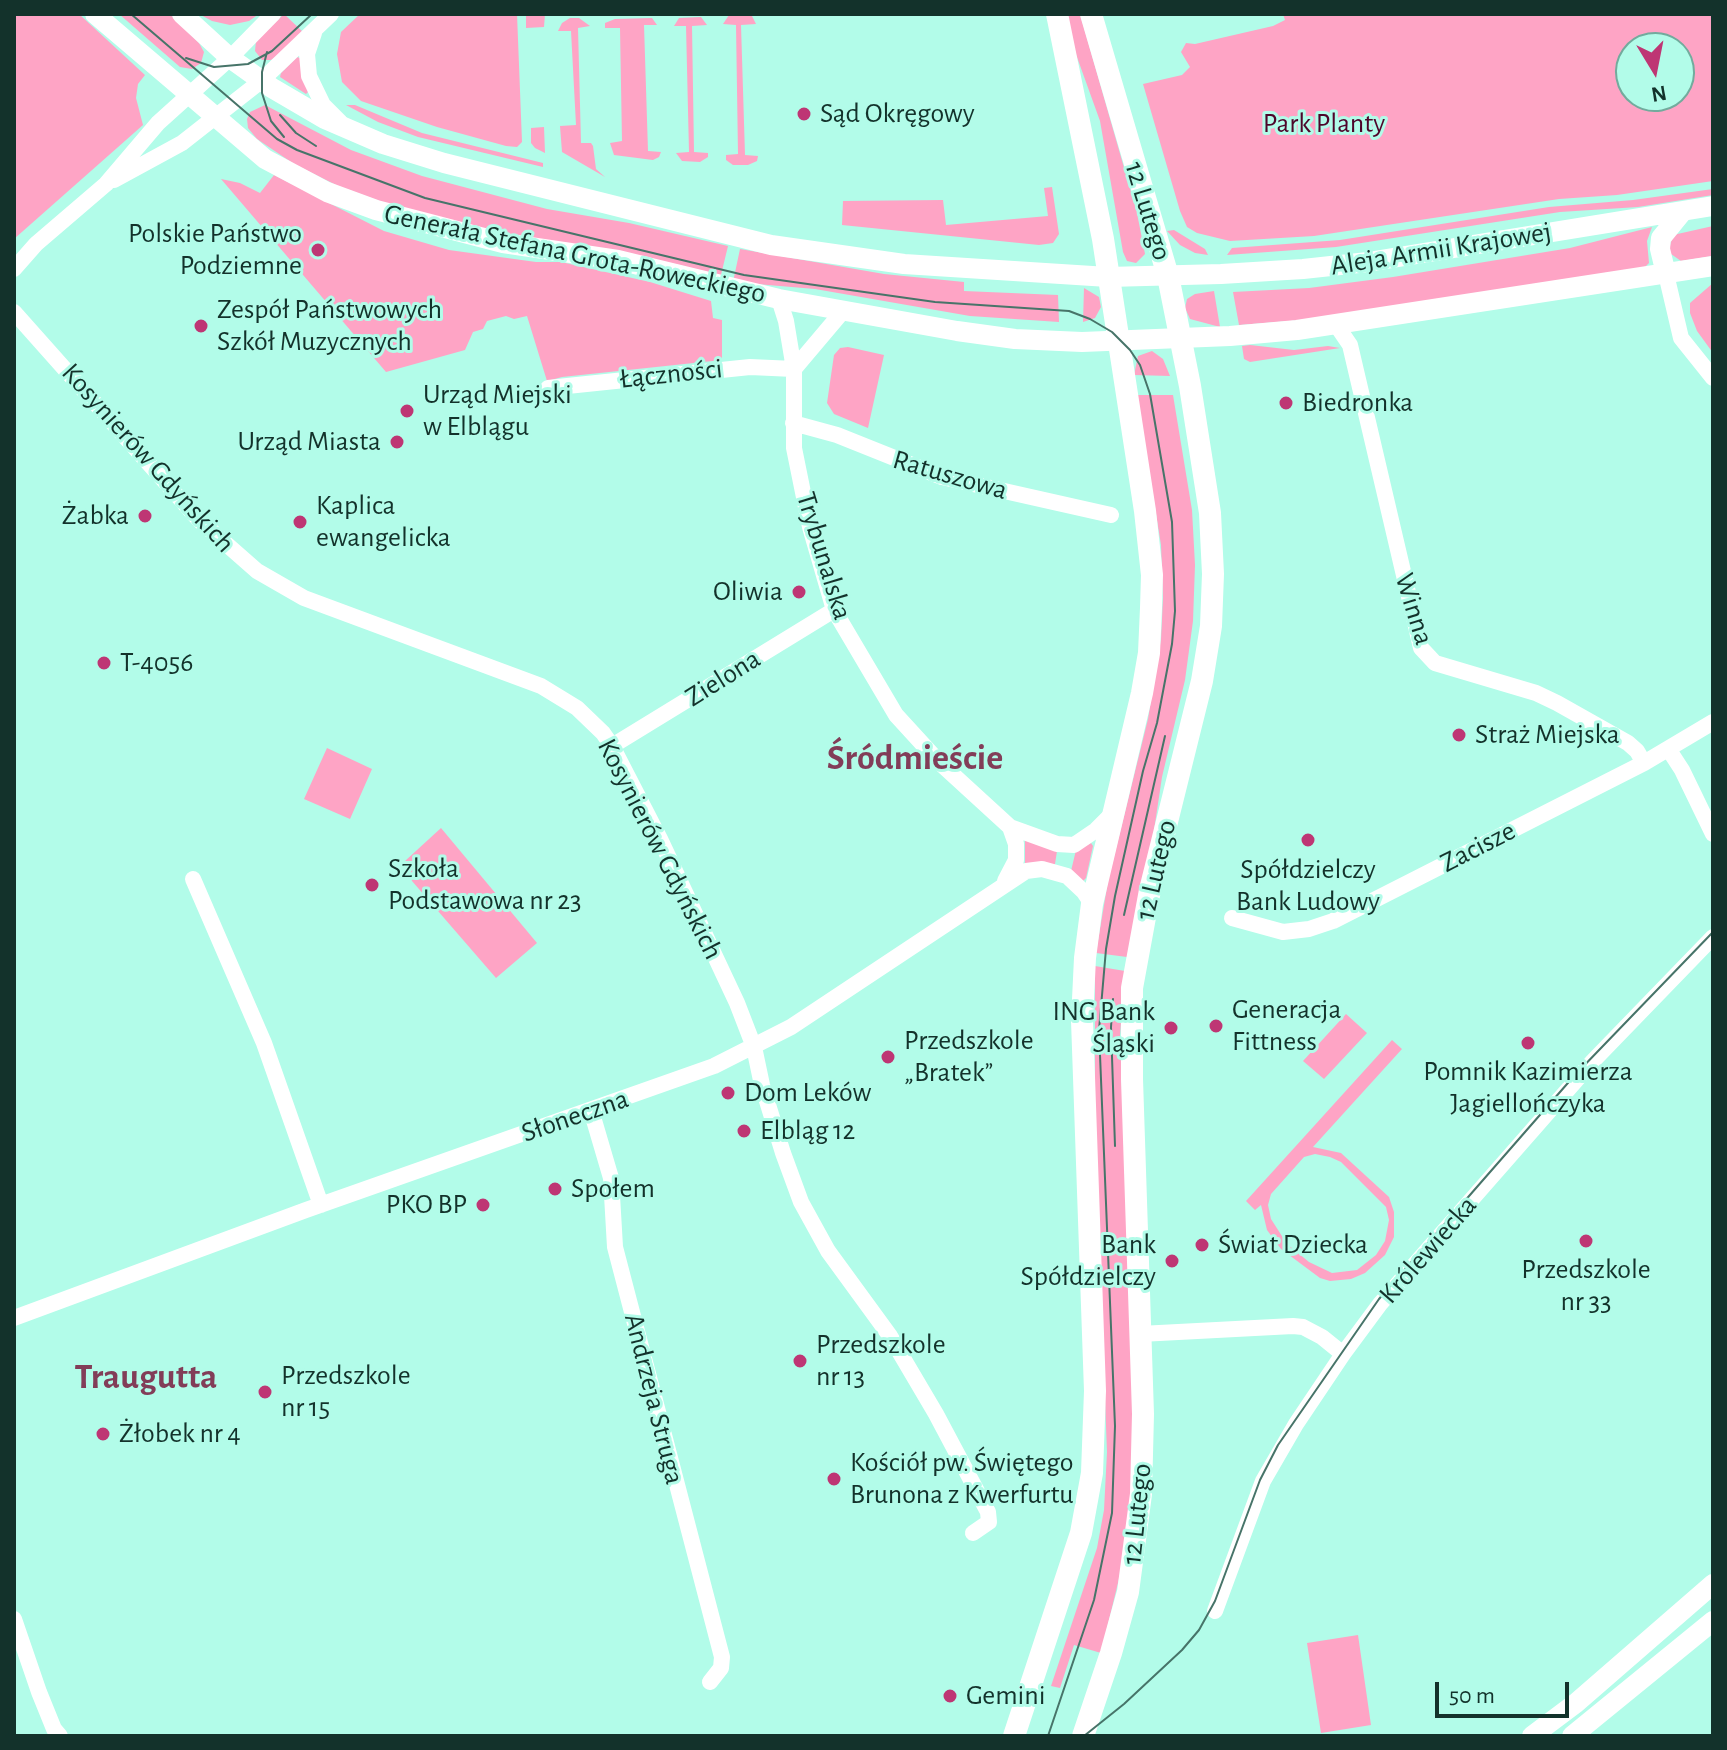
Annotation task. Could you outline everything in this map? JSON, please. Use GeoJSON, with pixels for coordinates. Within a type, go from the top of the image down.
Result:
{"type":"FeatureCollection","features":[{"type":"Feature","properties":{"kind":"main road","name":"12 Lutego"},"geometry":{"type":"LineString","coordinates":[[1014,1736],[1081,1533],[1092,1473],[1095,1391],[1082,1020],[1085,958],[1092,904],[1149,653],[1152,575],[1145,511],[1108,277],[1057,14]]}},
{"type":"Feature","properties":{"kind":"main road","name":"12 Lutego"},"geometry":{"type":"LineString","coordinates":[[1083,1736],[1120,1622],[1135,1553],[1143,1458],[1132,988],[1150,890],[1197,706],[1213,599],[1210,513],[1168,276],[1091,14]]}},
{"type":"Feature","properties":{"kind":"street","name":"Generała Stefana Grota-Roweckiego"},"geometry":{"type":"LineString","coordinates":[[95,14],[280,169],[327,192],[376,210],[503,243],[618,260],[779,299],[1015,339],[1117,341],[1180,338]]}},
{"type":"Feature","properties":{"kind":"street","name":"Generała Stefana Grota-Roweckiego"},"geometry":{"type":"LineString","coordinates":[[182,14],[230,58],[312,113],[354,132],[444,163],[771,245],[904,264],[1108,277],[1168,276]]}},
{"type":"Feature","properties":{"kind":"street"},"geometry":{"type":"LineString","coordinates":[[14,269],[36,244],[106,184],[158,123],[273,14]]}},
{"type":"Feature","properties":{"kind":"street"},"geometry":{"type":"LineString","coordinates":[[106,184],[182,143],[261,81],[324,20]]}},
{"type":"Feature","properties":{"kind":"street"},"geometry":{"type":"LineString","coordinates":[[324,20],[310,41],[307,54],[309,76],[323,105],[354,132]]}},
{"type":"Feature","properties":{"kind":"street","name":"Aleja Armii Krajowej"},"geometry":{"type":"LineString","coordinates":[[1168,276],[1277,271],[1368,262],[1713,206]]}},
{"type":"Feature","properties":{"kind":"street"},"geometry":{"type":"LineString","coordinates":[[1683,211],[1661,238],[1660,249],[1681,338],[1713,378]]}},
{"type":"Feature","properties":{"kind":"street"},"geometry":{"type":"LineString","coordinates":[[1180,338],[1337,326],[1713,266]]}},
{"type":"Feature","properties":{"kind":"street","name":"Trybunalska"},"geometry":{"type":"LineString","coordinates":[[779,299],[794,369],[794,448],[810,527],[834,610],[896,715],[939,762],[1010,827]]}},
{"type":"Feature","properties":{"kind":"street"},"geometry":{"type":"LineString","coordinates":[[794,369],[843,311]]}},
{"type":"Feature","properties":{"kind":"street","name":"Kosynierów Gdyńskich"},"geometry":{"type":"LineString","coordinates":[[14,312],[199,520],[257,571],[304,598],[541,686],[584,713],[612,746],[708,937],[754,1047],[778,1140],[801,1202],[828,1251],[890,1336],[988,1512],[989,1522],[973,1533]]}},
{"type":"Feature","properties":{"kind":"street","name":"Winna"},"geometry":{"type":"LineString","coordinates":[[1337,326],[1348,338],[1353,353],[1421,648],[1435,663],[1536,693],[1557,703],[1628,743],[1644,763]]}},
{"type":"Feature","properties":{"kind":"street","name":"Łączności"},"geometry":{"type":"LineString","coordinates":[[548,388],[750,367],[794,369]]}},
{"type":"Feature","properties":{"kind":"street","name":"Ratuszowa"},"geometry":{"type":"LineString","coordinates":[[793,423],[837,435],[942,477],[1111,515]]}},
{"type":"Feature","properties":{"kind":"street","name":"Zielona"},"geometry":{"type":"LineString","coordinates":[[612,746],[834,610]]}},
{"type":"Feature","properties":{"kind":"street","name":"Zacisze"},"geometry":{"type":"LineString","coordinates":[[1232,918],[1283,932],[1309,929],[1333,921],[1669,750],[1713,722]]}},
{"type":"Feature","properties":{"kind":"street"},"geometry":{"type":"LineString","coordinates":[[1669,750],[1713,834]]}},
{"type":"Feature","properties":{"kind":"street"},"geometry":{"type":"LineString","coordinates":[[1010,827],[1057,844],[1074,845],[1112,814]]}},
{"type":"Feature","properties":{"kind":"street"},"geometry":{"type":"LineString","coordinates":[[1001,885],[1016,860],[1016,844],[1010,827]]}},
{"type":"Feature","properties":{"kind":"street","name":"Słoneczna"},"geometry":{"type":"LineString","coordinates":[[14,1318],[714,1066],[791,1027],[1026,871],[1051,870],[1067,876],[1092,904]]}},
{"type":"Feature","properties":{"kind":"street"},"geometry":{"type":"LineString","coordinates":[[193,879],[264,1043],[321,1205]]}},
{"type":"Feature","properties":{"kind":"street","name":"Królewiecka"},"geometry":{"type":"LineString","coordinates":[[1215,1611],[1263,1481],[1296,1424],[1343,1354],[1380,1304],[1593,1061],[1713,937]]}},
{"type":"Feature","properties":{"kind":"street","name":"Andrzeja Struga"},"geometry":{"type":"LineString","coordinates":[[591,1110],[611,1178],[615,1247],[722,1657],[721,1668],[710,1682]]}},
{"type":"Feature","properties":{"kind":"street"},"geometry":{"type":"LineString","coordinates":[[1140,1334],[1293,1326],[1303,1327],[1322,1337],[1343,1354]]}},
{"type":"Feature","properties":{"kind":"street"},"geometry":{"type":"LineString","coordinates":[[1532,1736],[1617,1668],[1713,1584]]}},
{"type":"Feature","properties":{"kind":"street"},"geometry":{"type":"LineString","coordinates":[[14,1619],[41,1696],[54,1729],[60,1736]]}},
{"type":"Feature","properties":{"kind":"street"},"geometry":{"type":"LineString","coordinates":[[1572,1736],[1713,1621]]}},
{"type":"Feature","properties":{"kind":"street"},"geometry":{"type":"LineString","coordinates":[[1617,1668],[1634,1687]]}},
{"type":"Feature","properties":{"kind":"green space"},"geometry":{"type":"Polygon","coordinates":[[[14,14],[79,14],[145,75],[138,84],[136,98],[143,125],[14,239],[14,14]]]}},
{"type":"Feature","properties":{"kind":"green space"},"geometry":{"type":"Polygon","coordinates":[[[119,14],[170,14],[199,43],[204,52],[201,63],[192,69],[180,67],[119,14]]]}},
{"type":"Feature","properties":{"kind":"green space"},"geometry":{"type":"Polygon","coordinates":[[[199,14],[259,14],[249,21],[230,25],[199,14]]]}},
{"type":"Feature","properties":{"kind":"green space"},"geometry":{"type":"Polygon","coordinates":[[[284,14],[303,32],[280,54],[271,60],[262,60],[255,51],[256,41],[284,14]]]}},
{"type":"Feature","properties":{"kind":"green space"},"geometry":{"type":"Polygon","coordinates":[[[360,14],[517,14],[522,142],[517,147],[506,146],[361,101],[342,82],[337,54],[341,32],[360,14]]]}},
{"type":"Feature","properties":{"kind":"green space"},"geometry":{"type":"Polygon","coordinates":[[[526,14],[545,14],[544,27],[526,28],[526,14]]]}},
{"type":"Feature","properties":{"kind":"green space"},"geometry":{"type":"Polygon","coordinates":[[[1067,14],[1080,14],[1137,213],[1145,254],[1136,263],[1127,261],[1123,252],[1100,121],[1073,46],[1067,14]]]}},
{"type":"Feature","properties":{"kind":"green space","name":"Park Planty"},"geometry":{"type":"Polygon","coordinates":[[[1283,14],[1713,14],[1713,181],[1617,195],[1559,199],[1314,236],[1230,241],[1197,233],[1187,227],[1180,211],[1143,84],[1182,75],[1190,67],[1181,52],[1186,43],[1195,44],[1273,26],[1285,20],[1283,14]]]}},
{"type":"Feature","properties":{"kind":"green space"},"geometry":{"type":"Polygon","coordinates":[[[729,15],[752,16],[756,24],[741,25],[745,155],[758,156],[757,161],[748,165],[733,165],[726,160],[726,155],[738,154],[736,25],[723,24],[729,15]]]}},
{"type":"Feature","properties":{"kind":"green space"},"geometry":{"type":"Polygon","coordinates":[[[701,17],[707,25],[692,26],[694,152],[708,153],[708,157],[700,162],[682,161],[676,153],[689,152],[686,26],[674,26],[679,18],[701,17]]]}},
{"type":"Feature","properties":{"kind":"green space"},"geometry":{"type":"Polygon","coordinates":[[[570,18],[579,18],[590,26],[578,28],[581,143],[591,143],[596,169],[605,177],[562,152],[560,126],[576,125],[571,31],[558,31],[562,23],[570,18]]]}},
{"type":"Feature","properties":{"kind":"green space"},"geometry":{"type":"Polygon","coordinates":[[[652,18],[657,25],[644,25],[648,151],[661,152],[653,160],[614,155],[610,143],[622,141],[620,28],[605,28],[605,23],[615,19],[652,18]]]}},
{"type":"Feature","properties":{"kind":"green space"},"geometry":{"type":"Polygon","coordinates":[[[297,57],[300,58],[306,94],[280,77],[297,57]]]}},
{"type":"Feature","properties":{"kind":"green space"},"geometry":{"type":"Polygon","coordinates":[[[265,105],[351,150],[422,176],[547,209],[629,223],[728,246],[720,279],[499,233],[385,203],[338,186],[294,164],[257,139],[248,128],[247,119],[250,112],[265,105]]]}},
{"type":"Feature","properties":{"kind":"green space"},"geometry":{"type":"Polygon","coordinates":[[[346,105],[355,105],[422,133],[543,163],[543,167],[418,137],[378,122],[346,105]]]}},
{"type":"Feature","properties":{"kind":"green space"},"geometry":{"type":"Polygon","coordinates":[[[544,127],[545,153],[531,143],[531,128],[544,127]]]}},
{"type":"Feature","properties":{"kind":"green space"},"geometry":{"type":"Polygon","coordinates":[[[274,175],[384,231],[449,250],[536,262],[561,262],[650,282],[711,301],[713,318],[722,320],[722,360],[547,381],[527,316],[514,319],[506,316],[487,321],[483,329],[473,332],[465,350],[386,372],[221,179],[240,183],[260,193],[274,175]]]}},
{"type":"Feature","properties":{"kind":"green space"},"geometry":{"type":"Polygon","coordinates":[[[1052,187],[1059,234],[1053,243],[1039,245],[842,225],[843,201],[943,200],[946,225],[1048,216],[1044,188],[1052,187]]]}},
{"type":"Feature","properties":{"kind":"green space"},"geometry":{"type":"Polygon","coordinates":[[[1713,189],[1713,195],[1638,207],[1560,212],[1336,247],[1227,255],[1232,248],[1340,240],[1549,207],[1713,189]]]}},
{"type":"Feature","properties":{"kind":"green space"},"geometry":{"type":"Polygon","coordinates":[[[1713,226],[1713,256],[1681,261],[1671,254],[1669,249],[1673,235],[1713,226]]]}},
{"type":"Feature","properties":{"kind":"green space"},"geometry":{"type":"Polygon","coordinates":[[[1652,227],[1647,241],[1649,263],[1645,267],[1315,319],[1239,325],[1233,292],[1309,288],[1393,277],[1570,248],[1652,227]]]}},
{"type":"Feature","properties":{"kind":"green space"},"geometry":{"type":"Polygon","coordinates":[[[1174,230],[1205,249],[1208,255],[1195,253],[1180,245],[1167,231],[1174,230]]]}},
{"type":"Feature","properties":{"kind":"green space"},"geometry":{"type":"Polygon","coordinates":[[[740,249],[884,274],[964,282],[964,291],[1058,295],[1059,322],[970,316],[815,289],[733,282],[740,249]]]}},
{"type":"Feature","properties":{"kind":"green space"},"geometry":{"type":"Polygon","coordinates":[[[1713,283],[1713,353],[1697,331],[1690,313],[1690,303],[1713,283]]]}},
{"type":"Feature","properties":{"kind":"green space"},"geometry":{"type":"Polygon","coordinates":[[[1084,288],[1099,297],[1101,307],[1095,318],[1083,322],[1084,288]]]}},
{"type":"Feature","properties":{"kind":"green space"},"geometry":{"type":"Polygon","coordinates":[[[1214,291],[1220,327],[1190,319],[1185,308],[1187,299],[1195,294],[1214,291]]]}},
{"type":"Feature","properties":{"kind":"green space"},"geometry":{"type":"Polygon","coordinates":[[[1242,346],[1294,350],[1328,346],[1340,348],[1250,362],[1244,359],[1242,346]]]}},
{"type":"Feature","properties":{"kind":"green space"},"geometry":{"type":"Polygon","coordinates":[[[840,348],[884,355],[868,428],[834,414],[827,403],[834,355],[840,348]]]}},
{"type":"Feature","properties":{"kind":"green space"},"geometry":{"type":"Polygon","coordinates":[[[1152,351],[1163,359],[1170,376],[1134,375],[1138,356],[1152,351]]]}},
{"type":"Feature","properties":{"kind":"green space"},"geometry":{"type":"Polygon","coordinates":[[[1137,395],[1173,395],[1192,510],[1195,565],[1193,621],[1185,680],[1162,777],[1153,837],[1127,957],[1096,953],[1108,881],[1148,719],[1161,639],[1161,545],[1137,395]]]}},
{"type":"Feature","properties":{"kind":"green space"},"geometry":{"type":"Polygon","coordinates":[[[327,748],[372,769],[350,819],[304,799],[327,748]]]}},
{"type":"Feature","properties":{"kind":"green space"},"geometry":{"type":"Polygon","coordinates":[[[441,828],[537,943],[496,978],[412,881],[405,861],[441,828]]]}},
{"type":"Feature","properties":{"kind":"green space"},"geometry":{"type":"Polygon","coordinates":[[[1025,840],[1057,851],[1055,864],[1025,864],[1025,840]]]}},
{"type":"Feature","properties":{"kind":"green space"},"geometry":{"type":"Polygon","coordinates":[[[1091,843],[1093,846],[1083,881],[1071,871],[1076,850],[1091,843]]]}},
{"type":"Feature","properties":{"kind":"green space"},"geometry":{"type":"Polygon","coordinates":[[[1095,966],[1125,971],[1120,1035],[1133,1476],[1124,1558],[1101,1653],[1074,1645],[1060,1688],[1051,1686],[1097,1548],[1104,1510],[1107,1452],[1095,1136],[1095,966]]]}},
{"type":"Feature","properties":{"kind":"green space"},"geometry":{"type":"Polygon","coordinates":[[[1346,1014],[1367,1033],[1324,1079],[1303,1061],[1346,1014]]]}},
{"type":"Feature","properties":{"kind":"green space"},"geometry":{"type":"Polygon","coordinates":[[[1392,1040],[1402,1049],[1313,1147],[1341,1153],[1389,1197],[1394,1212],[1394,1237],[1385,1255],[1365,1273],[1351,1279],[1330,1281],[1320,1278],[1281,1249],[1267,1230],[1261,1205],[1255,1210],[1246,1201],[1392,1040]],[[1315,1154],[1304,1157],[1271,1194],[1268,1205],[1271,1219],[1287,1244],[1309,1262],[1332,1273],[1357,1270],[1376,1255],[1385,1241],[1389,1220],[1386,1207],[1341,1162],[1315,1154]]]}},
{"type":"Feature","properties":{"kind":"green space"},"geometry":{"type":"Polygon","coordinates":[[[1358,1635],[1371,1725],[1321,1733],[1307,1643],[1358,1635]]]}},
{"type":"Feature","properties":{"kind":"tram line"},"geometry":{"type":"LineString","coordinates":[[131,14],[277,139],[297,150],[425,198],[744,275],[935,302],[1069,311],[1112,332],[1140,365],[1150,394],[1172,522],[1175,611],[1157,723],[1115,896],[1106,949],[1099,1030],[1115,1426],[1112,1513],[1094,1600],[1048,1736]]}},
{"type":"Feature","properties":{"kind":"tram line"},"geometry":{"type":"LineString","coordinates":[[186,58],[214,67],[248,64],[272,51],[312,14]]}},
{"type":"Feature","properties":{"kind":"tram line"},"geometry":{"type":"LineString","coordinates":[[267,52],[262,72],[262,93],[271,121],[284,137]]}},
{"type":"Feature","properties":{"kind":"tram line"},"geometry":{"type":"LineString","coordinates":[[280,115],[296,133],[316,146]]}},
{"type":"Feature","properties":{"kind":"tram line"},"geometry":{"type":"LineString","coordinates":[[1124,915],[1165,736]]}},
{"type":"Feature","properties":{"kind":"tram line"},"geometry":{"type":"LineString","coordinates":[[1084,1736],[1124,1704],[1199,1630],[1215,1601],[1260,1480],[1278,1445],[1379,1299],[1574,1076],[1713,932]]}},
{"type":"Feature","properties":{"kind":"tram line"},"geometry":{"type":"LineString","coordinates":[[1113,999],[1115,1146]]}},
{"type":"Feature","properties":{"kind":"place","name":"Sąd Okręgowy"},"geometry":{"type":"Point","coordinates":[804,114]}},
{"type":"Feature","properties":{"kind":"place","name":"Polskie Państwo Podziemne"},"geometry":{"type":"Point","coordinates":[318,250]}},
{"type":"Feature","properties":{"kind":"place","name":"Zespół Państwowych Szkół Muzycznych"},"geometry":{"type":"Point","coordinates":[201,326]}},
{"type":"Feature","properties":{"kind":"place","name":"Biedronka"},"geometry":{"type":"Point","coordinates":[1286,403]}},
{"type":"Feature","properties":{"kind":"place","name":"Urząd Miejski w Elblągu"},"geometry":{"type":"Point","coordinates":[407,411]}},
{"type":"Feature","properties":{"kind":"place","name":"Urząd Miasta"},"geometry":{"type":"Point","coordinates":[397,442]}},
{"type":"Feature","properties":{"kind":"place","name":"Żabka"},"geometry":{"type":"Point","coordinates":[145,516]}},
{"type":"Feature","properties":{"kind":"place","name":"Kaplica ewangelicka"},"geometry":{"type":"Point","coordinates":[300,522]}},
{"type":"Feature","properties":{"kind":"place","name":"Oliwia"},"geometry":{"type":"Point","coordinates":[799,592]}},
{"type":"Feature","properties":{"kind":"place","name":"T-4056"},"geometry":{"type":"Point","coordinates":[104,663]}},
{"type":"Feature","properties":{"kind":"place","name":"Straż Miejska"},"geometry":{"type":"Point","coordinates":[1459,735]}},
{"type":"Feature","properties":{"kind":"place","name":"Spółdzielczy Bank Ludowy"},"geometry":{"type":"Point","coordinates":[1308,840]}},
{"type":"Feature","properties":{"kind":"place","name":"Szkoła Podstawowa nr 23"},"geometry":{"type":"Point","coordinates":[372,885]}},
{"type":"Feature","properties":{"kind":"place","name":"Generacja Fittness"},"geometry":{"type":"Point","coordinates":[1216,1026]}},
{"type":"Feature","properties":{"kind":"place","name":"ING Bank Śląski"},"geometry":{"type":"Point","coordinates":[1171,1028]}},
{"type":"Feature","properties":{"kind":"place","name":"Pomnik Kazimierza Jagiellończyka"},"geometry":{"type":"Point","coordinates":[1528,1043]}},
{"type":"Feature","properties":{"kind":"place","name":"Przedszkole „Bratek”"},"geometry":{"type":"Point","coordinates":[888,1057]}},
{"type":"Feature","properties":{"kind":"place","name":"Dom Leków"},"geometry":{"type":"Point","coordinates":[728,1093]}},
{"type":"Feature","properties":{"kind":"place","name":"Elbląg 12"},"geometry":{"type":"Point","coordinates":[744,1131]}},
{"type":"Feature","properties":{"kind":"place","name":"Społem"},"geometry":{"type":"Point","coordinates":[555,1189]}},
{"type":"Feature","properties":{"kind":"place","name":"PKO BP"},"geometry":{"type":"Point","coordinates":[483,1205]}},
{"type":"Feature","properties":{"kind":"place","name":"Przedszkole nr 33"},"geometry":{"type":"Point","coordinates":[1586,1241]}},
{"type":"Feature","properties":{"kind":"place","name":"Świat Dziecka"},"geometry":{"type":"Point","coordinates":[1202,1245]}},
{"type":"Feature","properties":{"kind":"place","name":"Bank Spółdzielczy"},"geometry":{"type":"Point","coordinates":[1172,1261]}},
{"type":"Feature","properties":{"kind":"place","name":"Przedszkole nr 13"},"geometry":{"type":"Point","coordinates":[800,1361]}},
{"type":"Feature","properties":{"kind":"place","name":"Przedszkole nr 15"},"geometry":{"type":"Point","coordinates":[265,1392]}},
{"type":"Feature","properties":{"kind":"place","name":"Żłobek nr 4"},"geometry":{"type":"Point","coordinates":[103,1434]}},
{"type":"Feature","properties":{"kind":"place","name":"Kościół pw. Świętego Brunona z Kwerfurtu"},"geometry":{"type":"Point","coordinates":[834,1479]}},
{"type":"Feature","properties":{"kind":"place","name":"Gemini"},"geometry":{"type":"Point","coordinates":[950,1696]}},
{"type":"Feature","properties":{"kind":"district","name":"Śródmieście"},"geometry":{"type":"Point","coordinates":[915,758]}},
{"type":"Feature","properties":{"kind":"district","name":"Traugutta"},"geometry":{"type":"Point","coordinates":[146,1377]}}]}
